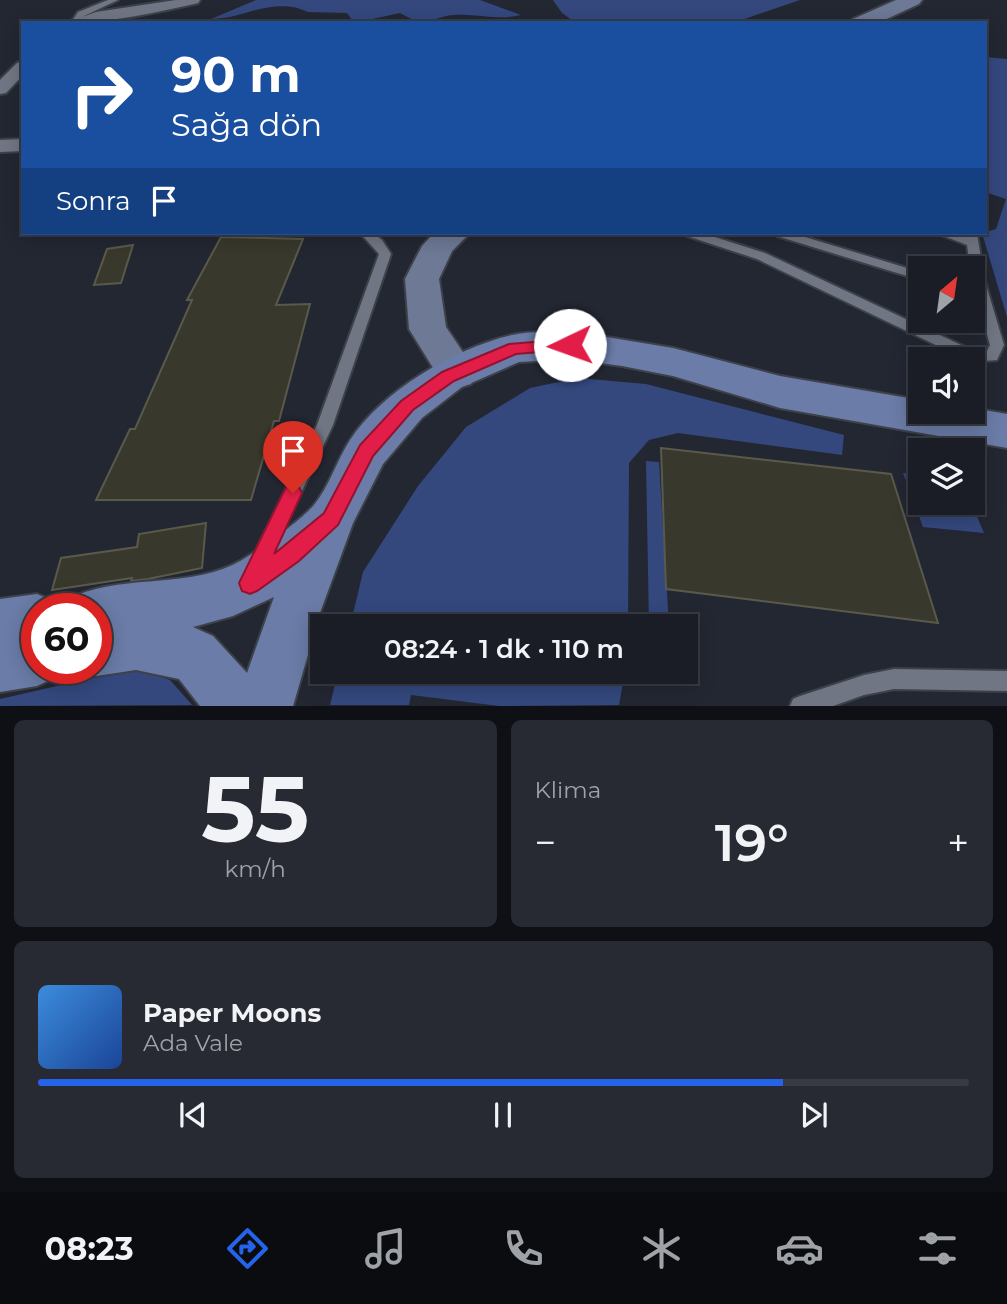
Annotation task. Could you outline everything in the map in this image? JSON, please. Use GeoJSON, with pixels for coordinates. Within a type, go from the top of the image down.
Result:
{"type":"FeatureCollection","features":[{"type":"Feature","properties":{"kind":"main road"},"geometry":{"type":"LineString","coordinates":[[865,21],[912,0]]}},
{"type":"Feature","properties":{"kind":"main road"},"geometry":{"type":"LineString","coordinates":[[452,235],[438,246],[422,279],[428,329],[457,373]]}},
{"type":"Feature","properties":{"kind":"main road"},"geometry":{"type":"LineString","coordinates":[[264,705],[295,610],[331,519],[367,451],[407,406],[457,373],[514,348],[570,345],[673,362],[780,392],[1007,430]]}},
{"type":"Feature","properties":{"kind":"main road"},"geometry":{"type":"LineString","coordinates":[[112,612],[202,600],[250,583],[291,554],[331,519]]}},
{"type":"Feature","properties":{"kind":"main road"},"geometry":{"type":"LineString","coordinates":[[0,626],[21,623]]}},
{"type":"Feature","properties":{"kind":"main road"},"geometry":{"type":"LineString","coordinates":[[112,647],[136,643],[194,655],[226,692],[229,705]]}},
{"type":"Feature","properties":{"kind":"main road"},"geometry":{"type":"LineString","coordinates":[[0,664],[21,661]]}},
{"type":"Feature","properties":{"kind":"street"},"geometry":{"type":"LineString","coordinates":[[78,21],[194,0]]}},
{"type":"Feature","properties":{"kind":"street"},"geometry":{"type":"LineString","coordinates":[[0,89],[21,68]]}},
{"type":"Feature","properties":{"kind":"street"},"geometry":{"type":"LineString","coordinates":[[0,146],[21,145]]}},
{"type":"Feature","properties":{"kind":"lane"},"geometry":{"type":"LineString","coordinates":[[75,21],[81,14],[114,0]]}},
{"type":"Feature","properties":{"kind":"lane"},"geometry":{"type":"LineString","coordinates":[[250,583],[325,425],[385,254],[379,243],[369,235]]}},
{"type":"Feature","properties":{"kind":"lane"},"geometry":{"type":"LineString","coordinates":[[697,235],[761,256],[908,326]]}},
{"type":"Feature","properties":{"kind":"lane"},"geometry":{"type":"LineString","coordinates":[[787,235],[908,272]]}},
{"type":"Feature","properties":{"kind":"lane"},"geometry":{"type":"LineString","coordinates":[[971,237],[973,256]]}},
{"type":"Feature","properties":{"kind":"lane"},"geometry":{"type":"LineString","coordinates":[[923,333],[974,357],[992,356],[997,345],[985,312]]}},
{"type":"Feature","properties":{"kind":"lane"},"geometry":{"type":"LineString","coordinates":[[800,705],[864,685],[894,679],[1007,681]]}},
{"type":"Feature","properties":{"kind":"shaded area"},"geometry":{"type":"Polygon","coordinates":[[[256,0],[480,0],[521,15],[453,15],[415,21],[400,13],[353,21],[347,13],[308,12],[281,6],[211,19],[256,0]]]}},
{"type":"Feature","properties":{"kind":"shaded area"},"geometry":{"type":"Polygon","coordinates":[[[553,0],[800,0],[739,21],[573,21],[562,13],[553,0]]]}},
{"type":"Feature","properties":{"kind":"shaded area"},"geometry":{"type":"Polygon","coordinates":[[[987,57],[1007,59],[1007,317],[983,235],[996,229],[1006,199],[987,193],[987,57]]]}},
{"type":"Feature","properties":{"kind":"shaded area"},"geometry":{"type":"Polygon","coordinates":[[[578,378],[646,384],[844,435],[842,455],[678,433],[649,440],[629,463],[628,614],[353,614],[363,572],[418,486],[466,427],[530,388],[578,378]]]}},
{"type":"Feature","properties":{"kind":"shaded area"},"geometry":{"type":"Polygon","coordinates":[[[646,461],[659,462],[668,614],[649,614],[646,461]]]}},
{"type":"Feature","properties":{"kind":"shaded area"},"geometry":{"type":"Polygon","coordinates":[[[903,473],[908,473],[908,486],[903,473]]]}},
{"type":"Feature","properties":{"kind":"shaded area"},"geometry":{"type":"Polygon","coordinates":[[[919,515],[976,515],[984,533],[923,527],[919,515]]]}},
{"type":"Feature","properties":{"kind":"shaded area"},"geometry":{"type":"Polygon","coordinates":[[[136,668],[170,680],[192,705],[0,706],[0,699],[66,684],[112,684],[112,673],[136,668]]]}},
{"type":"Feature","properties":{"kind":"shaded area"},"geometry":{"type":"Polygon","coordinates":[[[335,684],[623,684],[619,705],[499,706],[411,695],[409,705],[330,705],[335,684]]]}},
{"type":"Feature","properties":{"kind":"building"},"geometry":{"type":"Polygon","coordinates":[[[221,237],[303,239],[276,305],[310,304],[279,421],[274,421],[251,500],[96,500],[130,429],[135,429],[192,300],[187,300],[221,237]]]}},
{"type":"Feature","properties":{"kind":"building"},"geometry":{"type":"Polygon","coordinates":[[[133,245],[121,283],[94,285],[107,249],[133,245]]]}},
{"type":"Feature","properties":{"kind":"building"},"geometry":{"type":"Polygon","coordinates":[[[661,448],[891,474],[938,623],[666,589],[661,448]]]}},
{"type":"Feature","properties":{"kind":"building"},"geometry":{"type":"Polygon","coordinates":[[[206,523],[202,568],[148,579],[131,581],[132,578],[52,590],[61,558],[137,547],[139,534],[206,523]]]}},
{"type":"Feature","properties":{"kind":"route"},"geometry":{"type":"LineString","coordinates":[[293,493],[250,583],[291,554],[331,519],[367,451],[407,406],[448,376],[514,348],[570,345]]}}]}
